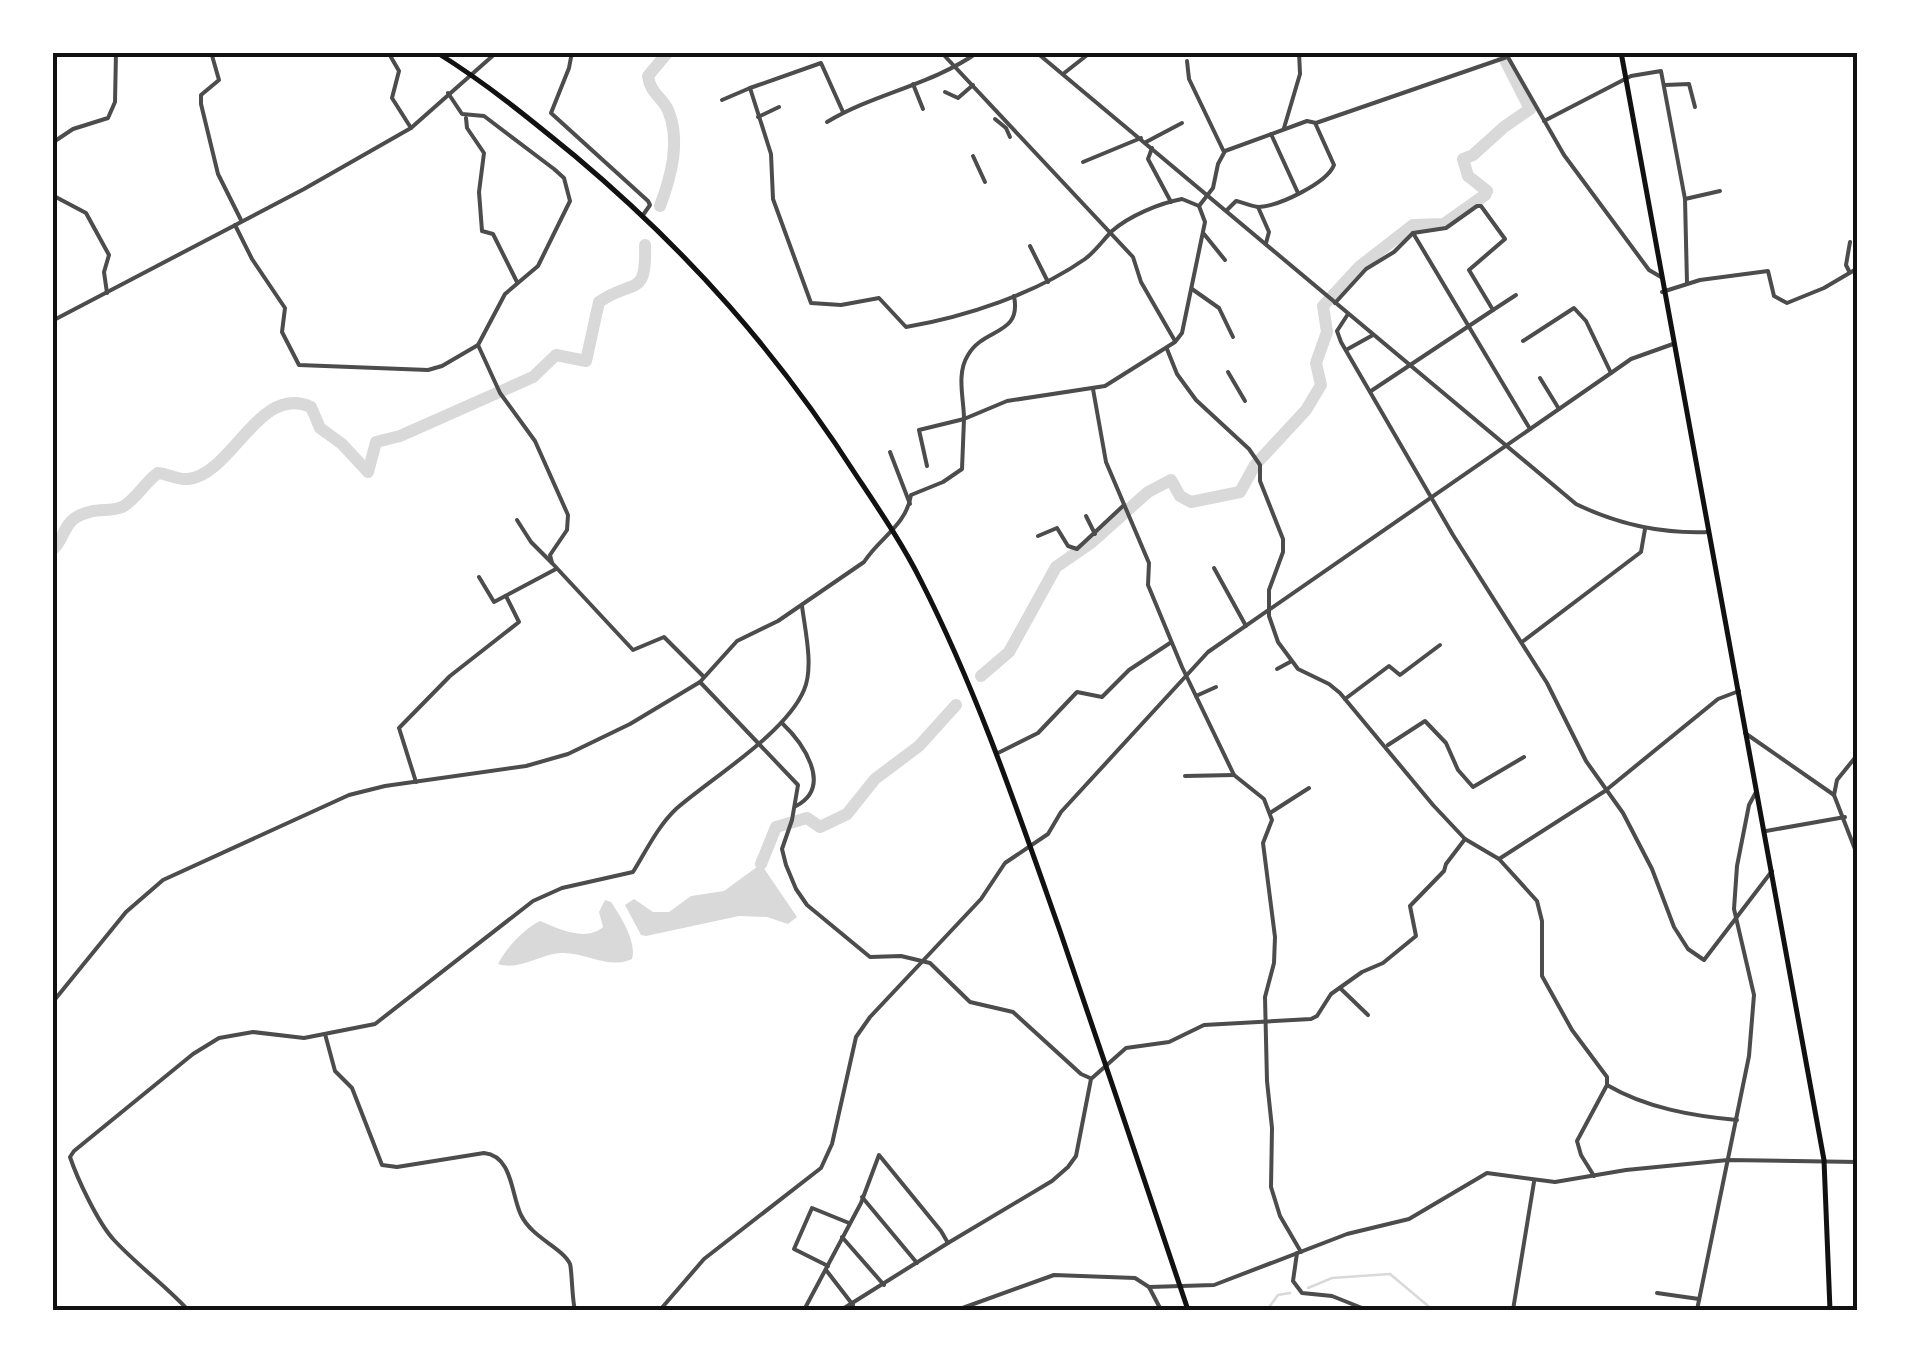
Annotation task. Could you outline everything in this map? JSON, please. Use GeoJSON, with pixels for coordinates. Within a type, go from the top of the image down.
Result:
{"type":"FeatureCollection","features":[{"type":"Feature","properties":{"kind":"main road"},"geometry":{"type":"LineString","coordinates":[[436,52],[542,128],[643,215],[736,310],[813,408],[893,532],[928,594],[998,753],[1188,1310]]}},
{"type":"Feature","properties":{"kind":"main road"},"geometry":{"type":"LineString","coordinates":[[1620,52],[1824,1160],[1830,1310]]}},
{"type":"Feature","properties":{"kind":"street"},"geometry":{"type":"LineString","coordinates":[[52,144],[73,130],[108,118],[115,102],[116,52]]}},
{"type":"Feature","properties":{"kind":"street"},"geometry":{"type":"LineString","coordinates":[[211,52],[218,80],[201,94],[200,104],[218,174],[242,221]]}},
{"type":"Feature","properties":{"kind":"street"},"geometry":{"type":"LineString","coordinates":[[388,52],[398,66],[399,80],[392,98],[411,128]]}},
{"type":"Feature","properties":{"kind":"street"},"geometry":{"type":"LineString","coordinates":[[484,52],[494,54]]}},
{"type":"Feature","properties":{"kind":"street"},"geometry":{"type":"LineString","coordinates":[[572,52],[551,112],[648,201],[650,205],[643,215]]}},
{"type":"Feature","properties":{"kind":"street"},"geometry":{"type":"LineString","coordinates":[[942,52],[1134,258],[1141,282],[1175,342]]}},
{"type":"Feature","properties":{"kind":"street"},"geometry":{"type":"LineString","coordinates":[[827,122],[843,112],[956,68],[978,52]]}},
{"type":"Feature","properties":{"kind":"street"},"geometry":{"type":"LineString","coordinates":[[1036,52],[1576,504],[1644,529],[1709,532]]}},
{"type":"Feature","properties":{"kind":"street"},"geometry":{"type":"LineString","coordinates":[[1063,74],[1091,52]]}},
{"type":"Feature","properties":{"kind":"street"},"geometry":{"type":"LineString","coordinates":[[1284,128],[1300,74],[1299,52]]}},
{"type":"Feature","properties":{"kind":"street"},"geometry":{"type":"LineString","coordinates":[[52,321],[411,128],[494,54]]}},
{"type":"Feature","properties":{"kind":"street"},"geometry":{"type":"LineString","coordinates":[[1316,123],[1505,57],[1586,188],[1649,270],[1661,277]]}},
{"type":"Feature","properties":{"kind":"street"},"geometry":{"type":"LineString","coordinates":[[1187,61],[1189,79],[1224,152],[1214,188],[1199,206]]}},
{"type":"Feature","properties":{"kind":"street"},"geometry":{"type":"LineString","coordinates":[[722,100],[821,63],[843,112]]}},
{"type":"Feature","properties":{"kind":"street"},"geometry":{"type":"LineString","coordinates":[[1544,121],[1626,79],[1658,68],[1665,85],[1686,199],[1687,283]]}},
{"type":"Feature","properties":{"kind":"street"},"geometry":{"type":"LineString","coordinates":[[913,84],[924,110]]}},
{"type":"Feature","properties":{"kind":"street"},"geometry":{"type":"LineString","coordinates":[[1665,85],[1689,84],[1695,107]]}},
{"type":"Feature","properties":{"kind":"street"},"geometry":{"type":"LineString","coordinates":[[945,92],[958,98],[973,85]]}},
{"type":"Feature","properties":{"kind":"street"},"geometry":{"type":"LineString","coordinates":[[750,88],[771,154],[773,200],[812,303],[841,306],[879,298],[906,327],[954,318],[1048,282],[1088,257],[1130,219],[1182,199],[1199,206],[1203,214],[1204,234],[1192,289],[1182,333],[1175,342],[1112,383],[1001,402],[964,420],[918,430],[927,466]]}},
{"type":"Feature","properties":{"kind":"street"},"geometry":{"type":"LineString","coordinates":[[448,93],[466,116],[467,128],[484,153],[479,192],[482,231],[493,234],[516,282]]}},
{"type":"Feature","properties":{"kind":"street"},"geometry":{"type":"LineString","coordinates":[[758,117],[779,106]]}},
{"type":"Feature","properties":{"kind":"street"},"geometry":{"type":"LineString","coordinates":[[236,225],[252,259],[285,308],[282,332],[300,364],[428,370],[478,345],[505,294],[538,266],[570,201],[567,186],[554,169],[484,116],[466,116]]}},
{"type":"Feature","properties":{"kind":"street"},"geometry":{"type":"LineString","coordinates":[[996,119],[1010,136]]}},
{"type":"Feature","properties":{"kind":"street"},"geometry":{"type":"LineString","coordinates":[[1224,152],[1312,119],[1334,169],[1318,184],[1298,193],[1258,207],[1236,201],[1227,210]]}},
{"type":"Feature","properties":{"kind":"street"},"geometry":{"type":"LineString","coordinates":[[1083,162],[1182,123]]}},
{"type":"Feature","properties":{"kind":"street"},"geometry":{"type":"LineString","coordinates":[[1272,134],[1298,193]]}},
{"type":"Feature","properties":{"kind":"street"},"geometry":{"type":"LineString","coordinates":[[1152,148],[1148,159],[1171,202]]}},
{"type":"Feature","properties":{"kind":"street"},"geometry":{"type":"LineString","coordinates":[[973,156],[985,182]]}},
{"type":"Feature","properties":{"kind":"street"},"geometry":{"type":"LineString","coordinates":[[1686,199],[1720,191]]}},
{"type":"Feature","properties":{"kind":"street"},"geometry":{"type":"LineString","coordinates":[[52,195],[86,214],[109,255],[104,272],[107,293]]}},
{"type":"Feature","properties":{"kind":"street"},"geometry":{"type":"LineString","coordinates":[[1336,304],[1366,269],[1414,234],[1446,228],[1482,206],[1505,239],[1469,270],[1493,310]]}},
{"type":"Feature","properties":{"kind":"street"},"geometry":{"type":"LineString","coordinates":[[1258,207],[1269,232],[1266,243]]}},
{"type":"Feature","properties":{"kind":"street"},"geometry":{"type":"LineString","coordinates":[[1204,234],[1225,260]]}},
{"type":"Feature","properties":{"kind":"street"},"geometry":{"type":"LineString","coordinates":[[1414,234],[1530,429]]}},
{"type":"Feature","properties":{"kind":"street"},"geometry":{"type":"LineString","coordinates":[[1850,242],[1846,265],[1850,272]]}},
{"type":"Feature","properties":{"kind":"street"},"geometry":{"type":"LineString","coordinates":[[1030,246],[1048,282]]}},
{"type":"Feature","properties":{"kind":"street"},"geometry":{"type":"LineString","coordinates":[[1662,292],[1687,283],[1768,271],[1774,296],[1787,303],[1858,268]]}},
{"type":"Feature","properties":{"kind":"street"},"geometry":{"type":"LineString","coordinates":[[1192,289],[1219,308],[1233,337]]}},
{"type":"Feature","properties":{"kind":"street"},"geometry":{"type":"LineString","coordinates":[[1370,392],[1516,295]]}},
{"type":"Feature","properties":{"kind":"street"},"geometry":{"type":"LineString","coordinates":[[52,1003],[126,912],[163,880],[349,795],[526,766],[568,754],[630,724],[702,679],[738,641],[802,606],[856,568],[893,532],[911,496],[962,469],[961,388],[966,357],[978,343],[1014,319],[1014,296]]}},
{"type":"Feature","properties":{"kind":"street"},"geometry":{"type":"LineString","coordinates":[[1524,340],[1574,308],[1586,321],[1611,373]]}},
{"type":"Feature","properties":{"kind":"street"},"geometry":{"type":"LineString","coordinates":[[1348,314],[1338,331],[1346,350],[1453,535],[1560,706],[1586,762],[1638,842],[1674,927],[1688,949],[1704,960],[1772,870]]}},
{"type":"Feature","properties":{"kind":"street"},"geometry":{"type":"LineString","coordinates":[[1346,350],[1372,335]]}},
{"type":"Feature","properties":{"kind":"street"},"geometry":{"type":"LineString","coordinates":[[660,1310],[704,1259],[821,1168],[832,1144],[856,1037],[870,1017],[992,886],[1005,863],[1048,834],[1060,812],[1208,652],[1611,373],[1631,360],[1673,344]]}},
{"type":"Feature","properties":{"kind":"street"},"geometry":{"type":"LineString","coordinates":[[478,345],[499,390],[535,442],[568,515],[568,530],[550,554],[556,569],[633,650],[664,636],[798,785],[782,849],[796,889],[808,905],[874,959],[901,956],[926,961],[970,1002],[1013,1012],[1081,1074],[1091,1078]]}},
{"type":"Feature","properties":{"kind":"street"},"geometry":{"type":"LineString","coordinates":[[1166,348],[1177,374],[1196,400],[1258,462],[1260,481],[1284,542],[1271,580],[1269,610],[1278,642],[1290,662],[1329,684],[1345,699],[1432,805],[1465,838],[1500,859],[1537,901],[1542,921],[1542,976],[1572,1030],[1603,1068],[1608,1085],[1577,1141],[1594,1176]]}},
{"type":"Feature","properties":{"kind":"street"},"geometry":{"type":"LineString","coordinates":[[1228,372],[1244,401]]}},
{"type":"Feature","properties":{"kind":"street"},"geometry":{"type":"LineString","coordinates":[[1540,378],[1560,410]]}},
{"type":"Feature","properties":{"kind":"street"},"geometry":{"type":"LineString","coordinates":[[1094,387],[1106,462],[1149,563],[1146,578],[1186,676],[1234,775]]}},
{"type":"Feature","properties":{"kind":"street"},"geometry":{"type":"LineString","coordinates":[[890,452],[910,504]]}},
{"type":"Feature","properties":{"kind":"street"},"geometry":{"type":"LineString","coordinates":[[1060,549],[1077,549],[1125,506]]}},
{"type":"Feature","properties":{"kind":"street"},"geometry":{"type":"LineString","coordinates":[[1086,516],[1095,534]]}},
{"type":"Feature","properties":{"kind":"street"},"geometry":{"type":"LineString","coordinates":[[517,520],[531,542],[552,562]]}},
{"type":"Feature","properties":{"kind":"street"},"geometry":{"type":"LineString","coordinates":[[1038,536],[1057,528],[1068,546]]}},
{"type":"Feature","properties":{"kind":"street"},"geometry":{"type":"LineString","coordinates":[[1522,642],[1641,552],[1644,529]]}},
{"type":"Feature","properties":{"kind":"street"},"geometry":{"type":"LineString","coordinates":[[1214,568],[1246,626]]}},
{"type":"Feature","properties":{"kind":"street"},"geometry":{"type":"LineString","coordinates":[[480,577],[494,602],[556,569]]}},
{"type":"Feature","properties":{"kind":"street"},"geometry":{"type":"LineString","coordinates":[[416,782],[400,728],[450,676],[519,622],[506,596]]}},
{"type":"Feature","properties":{"kind":"street"},"geometry":{"type":"LineString","coordinates":[[188,1310],[100,1223],[70,1156],[219,1038],[253,1032],[304,1038],[375,1024],[533,902],[562,888],[632,872],[673,812],[782,722],[806,688],[802,606]]}},
{"type":"Feature","properties":{"kind":"street"},"geometry":{"type":"LineString","coordinates":[[998,753],[1038,733],[1077,692],[1102,697],[1128,670],[1171,642]]}},
{"type":"Feature","properties":{"kind":"street"},"geometry":{"type":"LineString","coordinates":[[1345,699],[1389,666],[1400,674],[1440,645]]}},
{"type":"Feature","properties":{"kind":"street"},"geometry":{"type":"LineString","coordinates":[[1277,668],[1290,662]]}},
{"type":"Feature","properties":{"kind":"street"},"geometry":{"type":"LineString","coordinates":[[1196,696],[1216,686]]}},
{"type":"Feature","properties":{"kind":"street"},"geometry":{"type":"LineString","coordinates":[[1500,859],[1605,791],[1718,699],[1739,691]]}},
{"type":"Feature","properties":{"kind":"street"},"geometry":{"type":"LineString","coordinates":[[1386,746],[1425,721],[1446,744],[1458,770],[1474,787],[1524,757]]}},
{"type":"Feature","properties":{"kind":"street"},"geometry":{"type":"LineString","coordinates":[[782,722],[800,740],[812,763],[810,788],[804,802],[795,806]]}},
{"type":"Feature","properties":{"kind":"street"},"geometry":{"type":"LineString","coordinates":[[1745,733],[1834,794],[1858,857]]}},
{"type":"Feature","properties":{"kind":"street"},"geometry":{"type":"LineString","coordinates":[[1834,794],[1838,780],[1858,754]]}},
{"type":"Feature","properties":{"kind":"street"},"geometry":{"type":"LineString","coordinates":[[1184,776],[1234,775],[1254,787],[1270,813],[1271,829],[1263,843],[1274,950],[1265,997],[1271,1187],[1280,1216],[1299,1252],[1293,1280],[1302,1293],[1332,1296],[1366,1310]]}},
{"type":"Feature","properties":{"kind":"street"},"geometry":{"type":"LineString","coordinates":[[1270,813],[1310,788]]}},
{"type":"Feature","properties":{"kind":"street"},"geometry":{"type":"LineString","coordinates":[[1697,1310],[1747,1080],[1754,995],[1734,910],[1748,805],[1758,790]]}},
{"type":"Feature","properties":{"kind":"street"},"geometry":{"type":"LineString","coordinates":[[1764,831],[1845,818]]}},
{"type":"Feature","properties":{"kind":"street"},"geometry":{"type":"LineString","coordinates":[[841,1310],[1068,1167],[1076,1156],[1091,1078],[1126,1048],[1170,1042],[1204,1025],[1318,1016],[1331,994],[1362,972],[1383,963],[1416,936],[1410,906],[1444,871],[1465,838]]}},
{"type":"Feature","properties":{"kind":"street"},"geometry":{"type":"LineString","coordinates":[[1340,988],[1368,1015]]}},
{"type":"Feature","properties":{"kind":"street"},"geometry":{"type":"LineString","coordinates":[[324,1034],[335,1070],[352,1088],[382,1164],[397,1167],[484,1153],[492,1154],[504,1165],[518,1211],[528,1229],[570,1264],[574,1310]]}},
{"type":"Feature","properties":{"kind":"street"},"geometry":{"type":"LineString","coordinates":[[1608,1085],[1671,1110],[1737,1120]]}},
{"type":"Feature","properties":{"kind":"street"},"geometry":{"type":"LineString","coordinates":[[804,1310],[879,1155],[948,1243]]}},
{"type":"Feature","properties":{"kind":"street"},"geometry":{"type":"LineString","coordinates":[[957,1310],[1054,1275],[1134,1278],[1150,1287],[1214,1285],[1347,1234],[1408,1219],[1488,1173],[1534,1182],[1728,1160],[1858,1162]]}},
{"type":"Feature","properties":{"kind":"street"},"geometry":{"type":"LineString","coordinates":[[1513,1310],[1534,1182]]}},
{"type":"Feature","properties":{"kind":"street"},"geometry":{"type":"LineString","coordinates":[[862,1197],[917,1263]]}},
{"type":"Feature","properties":{"kind":"street"},"geometry":{"type":"LineString","coordinates":[[849,1223],[812,1208],[794,1248],[827,1268],[853,1305]]}},
{"type":"Feature","properties":{"kind":"street"},"geometry":{"type":"LineString","coordinates":[[842,1237],[884,1285]]}},
{"type":"Feature","properties":{"kind":"street"},"geometry":{"type":"LineString","coordinates":[[1150,1287],[1162,1310]]}},
{"type":"Feature","properties":{"kind":"street"},"geometry":{"type":"LineString","coordinates":[[1657,1293],[1699,1299]]}},
{"type":"Feature","properties":{"kind":"shaded area"},"geometry":{"type":"Polygon","coordinates":[[[761,864],[797,917],[788,924],[767,917],[739,916],[646,936],[641,935],[625,905],[634,899],[653,912],[669,912],[691,896],[724,891],[761,864]]]}},
{"type":"Feature","properties":{"kind":"shaded area"},"geometry":{"type":"Polygon","coordinates":[[[605,900],[611,902],[627,930],[632,959],[614,963],[561,953],[514,965],[498,964],[516,940],[540,921],[572,933],[589,934],[603,927],[599,912],[605,900]]]}},
{"type":"Feature","properties":{"kind":"waterway"},"geometry":{"type":"LineString","coordinates":[[660,206],[671,171],[674,134],[668,110],[648,76],[668,52]]}},
{"type":"Feature","properties":{"kind":"waterway"},"geometry":{"type":"LineString","coordinates":[[981,676],[1009,652],[1056,567],[1092,542],[1148,492],[1171,480],[1180,496],[1191,502],[1240,492],[1255,465],[1306,410],[1321,385],[1316,363],[1327,332],[1323,306],[1359,267],[1413,225],[1444,224],[1485,195],[1487,191],[1468,176],[1463,159],[1530,109],[1501,52]]}},
{"type":"Feature","properties":{"kind":"waterway"},"geometry":{"type":"LineString","coordinates":[[52,550],[75,518],[122,507],[158,473],[184,479],[204,474],[276,408],[293,403],[311,407],[320,428],[342,444],[368,472],[376,442],[400,436],[533,377],[556,355],[586,361],[599,302],[636,285],[643,273],[645,245]]}},
{"type":"Feature","properties":{"kind":"waterway"},"geometry":{"type":"LineString","coordinates":[[761,864],[776,827],[807,818],[820,827],[847,814],[875,779],[919,746],[956,705]]}},
{"type":"Feature","properties":{"kind":"waterway"},"geometry":{"type":"LineString","coordinates":[[1308,1288],[1332,1278],[1390,1274],[1433,1310]]}},
{"type":"Feature","properties":{"kind":"waterway"},"geometry":{"type":"LineString","coordinates":[[1267,1310],[1278,1295],[1290,1293]]}}]}
